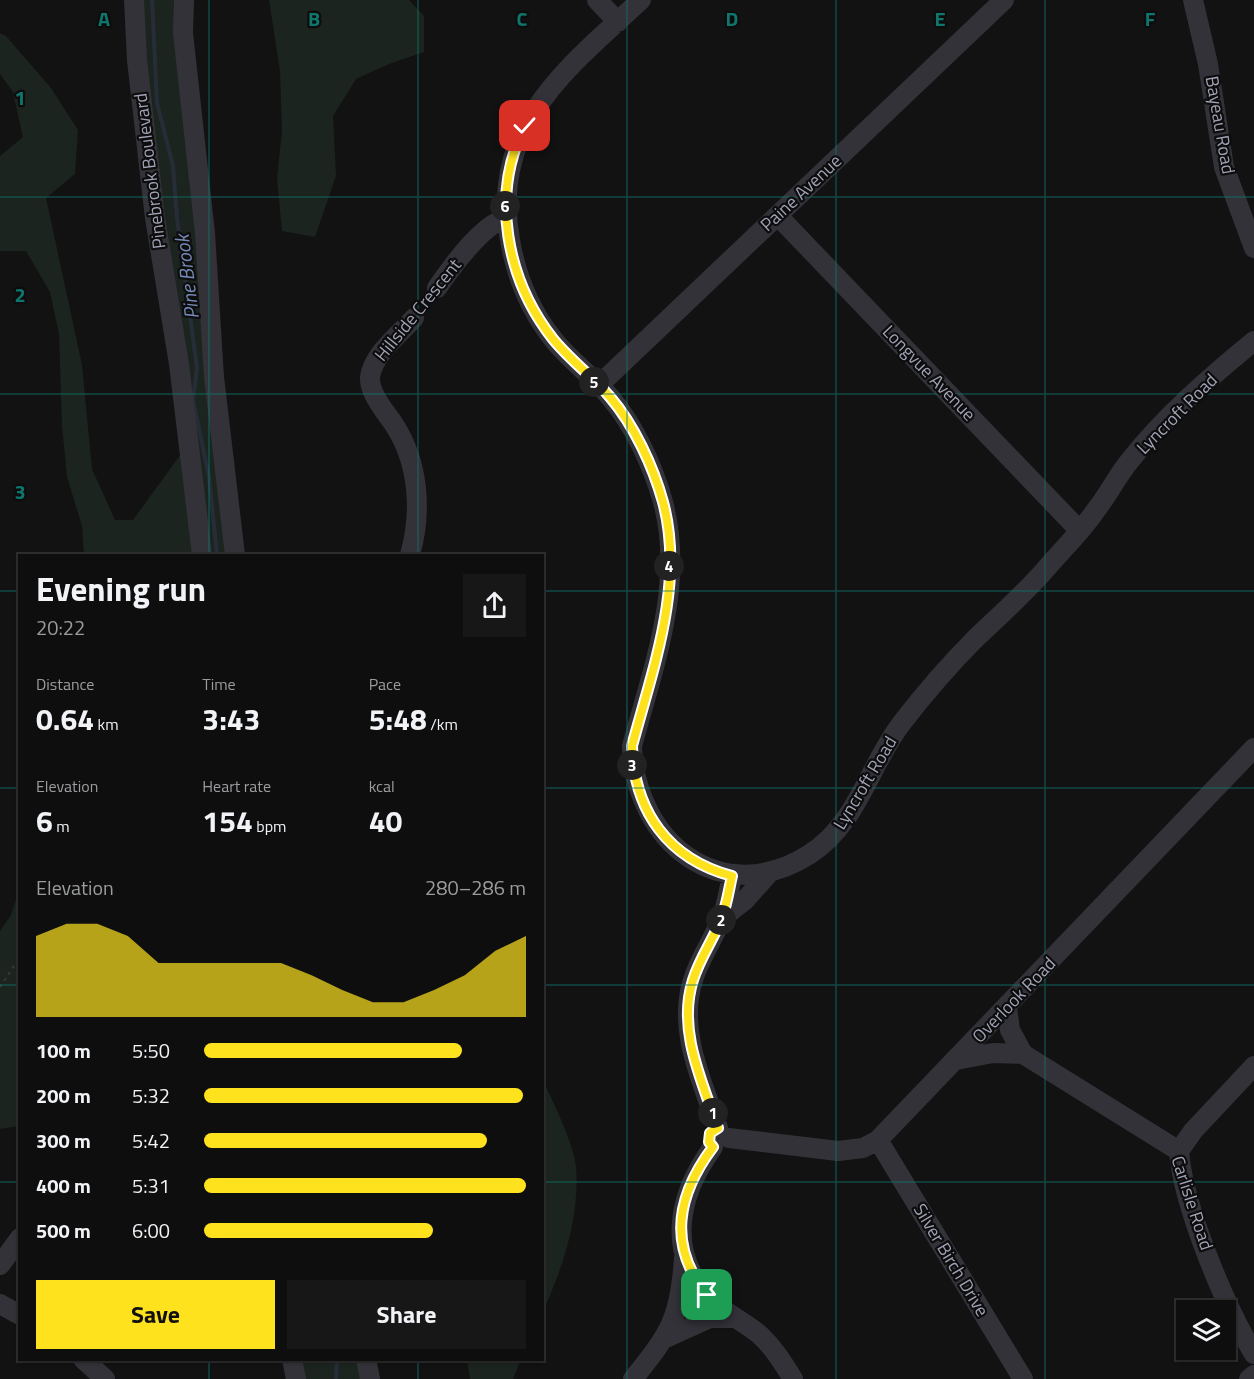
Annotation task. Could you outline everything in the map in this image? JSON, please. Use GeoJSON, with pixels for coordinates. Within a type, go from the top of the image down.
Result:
{"type":"FeatureCollection","features":[{"type":"Feature","properties":{"kind":"street","name":"Pinebrook Boulevard"},"geometry":{"type":"LineString","coordinates":[[134,0],[136,60],[153,207],[179,364],[201,554]]}},
{"type":"Feature","properties":{"kind":"street"},"geometry":{"type":"LineString","coordinates":[[184,0],[183,33],[206,242],[212,355],[235,554]]}},
{"type":"Feature","properties":{"kind":"street"},"geometry":{"type":"LineString","coordinates":[[597,0],[618,22]]}},
{"type":"Feature","properties":{"kind":"street","name":"Lyncroft Road"},"geometry":{"type":"LineString","coordinates":[[641,0],[552,87],[525,126],[514,150],[507,179],[506,219],[518,276],[534,311],[553,339],[610,396],[652,470],[668,526],[670,579],[668,605],[632,746],[632,769],[653,824],[672,846],[699,862],[732,876],[770,872],[810,854],[831,838],[846,821],[876,762],[902,722],[974,640],[1035,581],[1080,531],[1135,455],[1172,416],[1254,341]]}},
{"type":"Feature","properties":{"kind":"street","name":"Paine Avenue"},"geometry":{"type":"LineString","coordinates":[[598,386],[1004,0]]}},
{"type":"Feature","properties":{"kind":"street","name":"Bayeau Road"},"geometry":{"type":"LineString","coordinates":[[1193,0],[1208,63],[1224,167],[1254,248]]}},
{"type":"Feature","properties":{"kind":"street","name":"Longvue Avenue"},"geometry":{"type":"LineString","coordinates":[[778,216],[1080,531]]}},
{"type":"Feature","properties":{"kind":"street","name":"Hillside Crescent"},"geometry":{"type":"LineString","coordinates":[[437,288],[468,249],[498,220],[506,219]]}},
{"type":"Feature","properties":{"kind":"street","name":"Hillside Crescent"},"geometry":{"type":"LineString","coordinates":[[410,554],[416,529],[415,476],[403,441],[374,394],[370,376],[381,354],[414,318]]}},
{"type":"Feature","properties":{"kind":"street","name":"Overlook Road"},"geometry":{"type":"LineString","coordinates":[[720,1138],[838,1151],[863,1148],[878,1140],[1254,748]]}},
{"type":"Feature","properties":{"kind":"street"},"geometry":{"type":"LineString","coordinates":[[722,918],[745,900],[770,872]]}},
{"type":"Feature","properties":{"kind":"street"},"geometry":{"type":"LineString","coordinates":[[633,1379],[666,1338],[682,1290],[684,1253],[681,1219],[684,1200],[691,1182],[720,1138],[693,1055],[689,1011],[692,982],[707,945],[722,918],[732,876]]}},
{"type":"Feature","properties":{"kind":"street"},"geometry":{"type":"LineString","coordinates":[[1007,1007],[1010,1030],[1023,1054]]}},
{"type":"Feature","properties":{"kind":"street","name":"Carlisle Road"},"geometry":{"type":"LineString","coordinates":[[956,1060],[993,1053],[1023,1054],[1179,1151],[1205,1246],[1234,1318],[1254,1354]]}},
{"type":"Feature","properties":{"kind":"street"},"geometry":{"type":"LineString","coordinates":[[1179,1151],[1193,1131],[1254,1066]]}},
{"type":"Feature","properties":{"kind":"street","name":"Silver Birch Drive"},"geometry":{"type":"LineString","coordinates":[[878,1140],[1023,1379]]}},
{"type":"Feature","properties":{"kind":"street"},"geometry":{"type":"LineString","coordinates":[[0,1265],[18,1241]]}},
{"type":"Feature","properties":{"kind":"street"},"geometry":{"type":"LineString","coordinates":[[684,1253],[700,1287],[714,1303],[760,1335],[780,1358],[793,1379]]}},
{"type":"Feature","properties":{"kind":"street"},"geometry":{"type":"LineString","coordinates":[[0,1304],[18,1315]]}},
{"type":"Feature","properties":{"kind":"street"},"geometry":{"type":"LineString","coordinates":[[666,1338],[710,1318],[736,1318]]}},
{"type":"Feature","properties":{"kind":"street"},"geometry":{"type":"LineString","coordinates":[[85,1361],[105,1379]]}},
{"type":"Feature","properties":{"kind":"street"},"geometry":{"type":"LineString","coordinates":[[292,1361],[296,1379]]}},
{"type":"Feature","properties":{"kind":"street"},"geometry":{"type":"LineString","coordinates":[[366,1361],[370,1379]]}},
{"type":"Feature","properties":{"kind":"street"},"geometry":{"type":"LineString","coordinates":[[1249,1379],[1254,1375]]}},
{"type":"Feature","properties":{"kind":"path"},"geometry":{"type":"LineString","coordinates":[[0,987],[18,960]]}},
{"type":"Feature","properties":{"kind":"shaded area"},"geometry":{"type":"Polygon","coordinates":[[[140,0],[177,0],[227,554],[207,554],[170,291],[140,0]]]}},
{"type":"Feature","properties":{"kind":"shaded area"},"geometry":{"type":"Polygon","coordinates":[[[269,0],[409,0],[424,16],[424,52],[356,79],[333,116],[336,176],[315,237],[282,231],[277,178],[282,131],[280,71],[269,0]]]}},
{"type":"Feature","properties":{"kind":"shaded area"},"geometry":{"type":"Polygon","coordinates":[[[0,33],[6,36],[51,88],[78,130],[75,174],[46,198],[82,365],[92,469],[115,520],[133,520],[181,454],[193,554],[84,554],[82,526],[67,477],[62,426],[59,334],[50,292],[26,251],[0,251],[0,156],[23,137],[13,92],[0,74],[0,33]]]}},
{"type":"Feature","properties":{"kind":"shaded area"},"geometry":{"type":"Polygon","coordinates":[[[18,894],[18,1126],[0,1129],[0,931],[11,915],[18,894]]]}},
{"type":"Feature","properties":{"kind":"shaded area"},"geometry":{"type":"Polygon","coordinates":[[[544,1082],[562,1123],[576,1167],[577,1185],[573,1223],[557,1277],[544,1309],[544,1082]]]}},
{"type":"Feature","properties":{"kind":"shaded area"},"geometry":{"type":"Polygon","coordinates":[[[296,1361],[358,1361],[362,1379],[300,1379],[296,1361]]]}},
{"type":"Feature","properties":{"kind":"shaded area"},"geometry":{"type":"Polygon","coordinates":[[[467,1361],[520,1361],[513,1379],[470,1379],[467,1361]]]}},
{"type":"Feature","properties":{"kind":"waterway","name":"Pine Brook"},"geometry":{"type":"LineString","coordinates":[[152,0],[157,103],[173,166],[177,218],[197,368],[193,400],[209,477],[217,554]]}},
{"type":"Feature","properties":{"kind":"waterway","name":"Pine Brook"},"geometry":{"type":"LineString","coordinates":[[336,1379],[337,1361]]}},
{"type":"Feature","properties":{"kind":"route"},"geometry":{"type":"LineString","coordinates":[[525,126],[514,150],[505,197],[506,219],[518,276],[530,304],[553,339],[610,396],[623,416],[652,470],[668,526],[670,579],[668,605],[632,746],[632,769],[653,824],[672,846],[723,874],[732,876],[722,918],[707,945],[692,982],[689,1011],[693,1055],[718,1128],[710,1133],[709,1142],[713,1147],[687,1192],[682,1210],[681,1229],[684,1253],[689,1267],[707,1295]]}}]}
